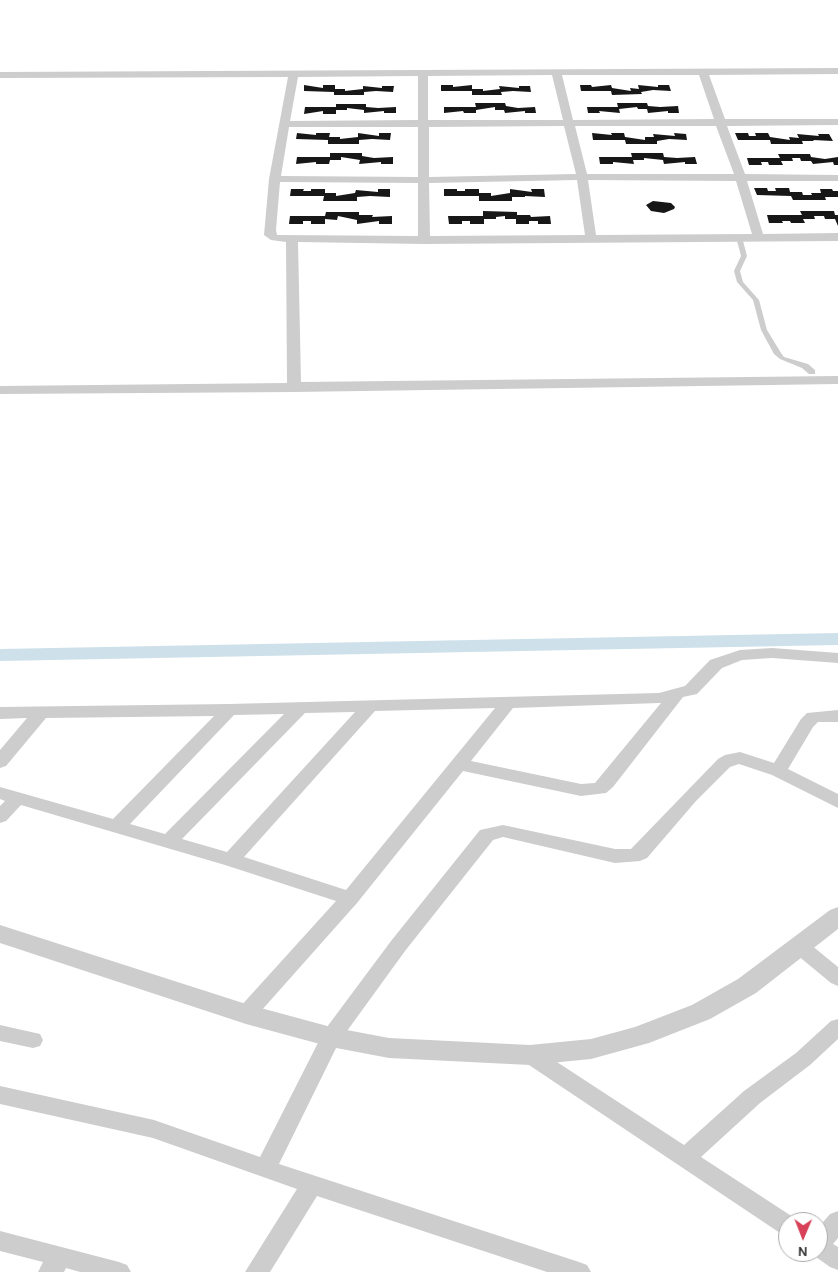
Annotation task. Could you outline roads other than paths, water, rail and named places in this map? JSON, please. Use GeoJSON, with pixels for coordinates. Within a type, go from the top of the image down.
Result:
{"type":"FeatureCollection","features":[{"type":"Feature","properties":{"kind":"street"},"geometry":{"type":"LineString","coordinates":[[0,75],[838,72]]}},
{"type":"Feature","properties":{"kind":"street"},"geometry":{"type":"LineString","coordinates":[[704,73],[758,236]]}},
{"type":"Feature","properties":{"kind":"street"},"geometry":{"type":"LineString","coordinates":[[424,74],[424,240]]}},
{"type":"Feature","properties":{"kind":"street"},"geometry":{"type":"LineString","coordinates":[[557,74],[582,177],[591,238]]}},
{"type":"Feature","properties":{"kind":"street"},"geometry":{"type":"LineString","coordinates":[[293,75],[275,179],[270,235],[275,238],[292,240],[424,240],[758,236],[838,237]]}},
{"type":"Feature","properties":{"kind":"street"},"geometry":{"type":"LineString","coordinates":[[286,124],[838,122]]}},
{"type":"Feature","properties":{"kind":"street"},"geometry":{"type":"LineString","coordinates":[[275,179],[838,178]]}},
{"type":"Feature","properties":{"kind":"street"},"geometry":{"type":"LineString","coordinates":[[292,240],[293,382]]}},
{"type":"Feature","properties":{"kind":"street"},"geometry":{"type":"LineString","coordinates":[[0,401],[7,390],[293,382],[838,372]]}},
{"type":"Feature","properties":{"kind":"street"},"geometry":{"type":"LineString","coordinates":[[0,382],[838,380]]}},
{"type":"Feature","properties":{"kind":"street"},"geometry":{"type":"LineString","coordinates":[[0,713],[369,707],[659,698],[676,696],[691,690],[716,664],[740,655],[772,653],[838,658]]}},
{"type":"Feature","properties":{"kind":"street"},"geometry":{"type":"LineString","coordinates":[[459,764],[581,790],[600,789],[607,783],[676,696]]}},
{"type":"Feature","properties":{"kind":"street"},"geometry":{"type":"LineString","coordinates":[[246,1014],[350,898],[508,703]]}},
{"type":"Feature","properties":{"kind":"street"},"geometry":{"type":"LineString","coordinates":[[230,860],[369,707]]}},
{"type":"Feature","properties":{"kind":"street"},"geometry":{"type":"LineString","coordinates":[[169,841],[300,708]]}},
{"type":"Feature","properties":{"kind":"street"},"geometry":{"type":"LineString","coordinates":[[118,826],[229,710]]}},
{"type":"Feature","properties":{"kind":"street"},"geometry":{"type":"LineString","coordinates":[[0,762],[41,713]]}},
{"type":"Feature","properties":{"kind":"street"},"geometry":{"type":"LineString","coordinates":[[778,771],[807,723],[813,718],[838,716]]}},
{"type":"Feature","properties":{"kind":"street"},"geometry":{"type":"LineString","coordinates":[[266,1168],[331,1038],[398,946],[487,835],[503,830],[615,856],[633,856],[640,853],[724,763],[731,759],[740,758],[778,771],[838,802]]}},
{"type":"Feature","properties":{"kind":"street"},"geometry":{"type":"LineString","coordinates":[[0,793],[169,841],[350,898]]}},
{"type":"Feature","properties":{"kind":"street"},"geometry":{"type":"LineString","coordinates":[[0,816],[18,798]]}},
{"type":"Feature","properties":{"kind":"street"},"geometry":{"type":"LineString","coordinates":[[0,934],[246,1014],[331,1038],[389,1048],[530,1055],[591,1049],[607,1045],[640,1036],[701,1012],[746,986],[838,916]]}},
{"type":"Feature","properties":{"kind":"street"},"geometry":{"type":"LineString","coordinates":[[798,945],[834,970]]}},
{"type":"Feature","properties":{"kind":"street"},"geometry":{"type":"LineString","coordinates":[[685,1158],[752,1097],[803,1059],[838,1027]]}},
{"type":"Feature","properties":{"kind":"street"},"geometry":{"type":"LineString","coordinates":[[0,1033],[33,1040]]}},
{"type":"Feature","properties":{"kind":"street"},"geometry":{"type":"LineString","coordinates":[[530,1055],[778,1219]]}},
{"type":"Feature","properties":{"kind":"street"},"geometry":{"type":"LineString","coordinates":[[0,1095],[154,1129],[312,1184],[578,1272]]}},
{"type":"Feature","properties":{"kind":"street"},"geometry":{"type":"LineString","coordinates":[[258,1272],[312,1184]]}},
{"type":"Feature","properties":{"kind":"street"},"geometry":{"type":"LineString","coordinates":[[828,1234],[838,1221]]}},
{"type":"Feature","properties":{"kind":"street"},"geometry":{"type":"LineString","coordinates":[[0,1241],[56,1264],[119,1272]]}},
{"type":"Feature","properties":{"kind":"lane"},"geometry":{"type":"LineString","coordinates":[[739,237],[744,256],[737,271],[740,282],[756,300],[764,330],[782,358],[804,366],[812,372]]}},
{"type":"Feature","properties":{"kind":"waterway"},"geometry":{"type":"LineString","coordinates":[[0,655],[838,639]]}}]}
